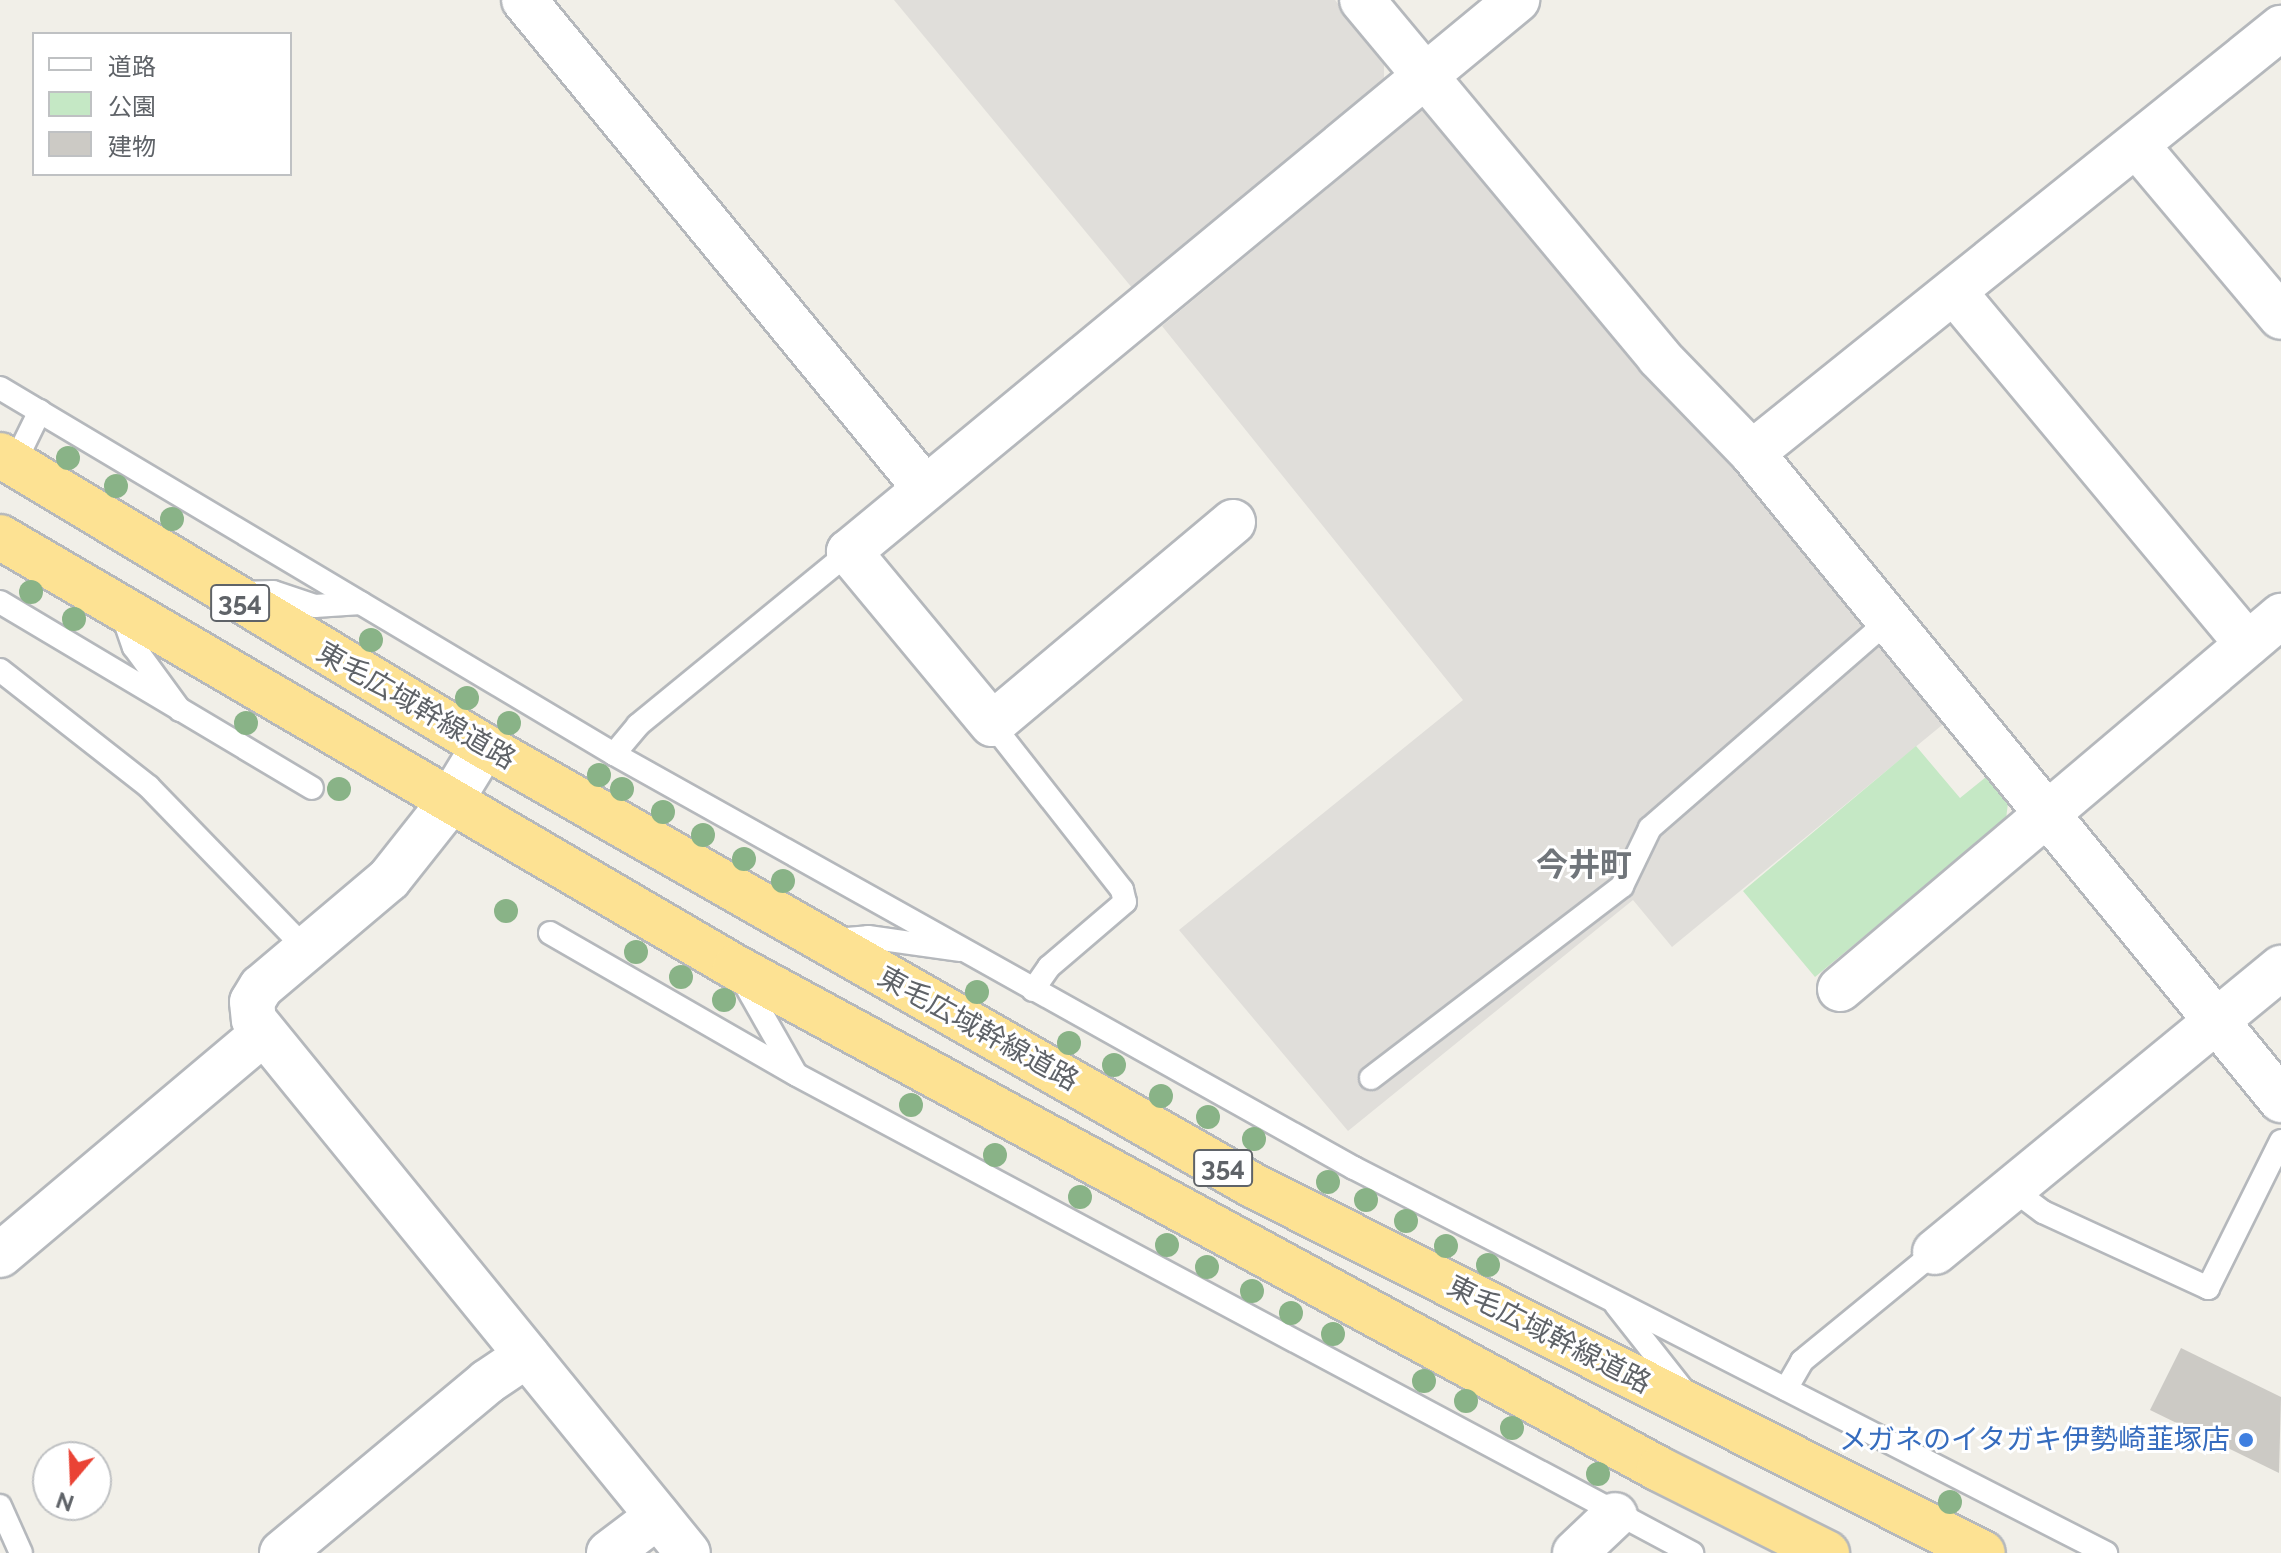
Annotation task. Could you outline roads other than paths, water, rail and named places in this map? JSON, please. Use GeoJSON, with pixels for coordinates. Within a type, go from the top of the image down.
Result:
{"type":"FeatureCollection","features":[{"type":"Feature","properties":{"kind":"highway","name":"東毛広域幹線道路"},"geometry":{"type":"LineString","coordinates":[[7,460],[224,594],[484,746],[1252,1185],[1983,1553]]}},
{"type":"Feature","properties":{"kind":"highway","name":"354"},"geometry":{"type":"LineString","coordinates":[[6,546],[120,609],[735,967],[1659,1469],[1827,1553]]}},
{"type":"Feature","properties":{"kind":"street"},"geometry":{"type":"LineString","coordinates":[[524,0],[925,488]]}},
{"type":"Feature","properties":{"kind":"street"},"geometry":{"type":"LineString","coordinates":[[1362,0],[1659,357],[1752,453],[2051,814],[2281,1100]]}},
{"type":"Feature","properties":{"kind":"street"},"geometry":{"type":"LineString","coordinates":[[1233,522],[992,724],[849,552],[1517,0]]}},
{"type":"Feature","properties":{"kind":"street"},"geometry":{"type":"LineString","coordinates":[[1752,453],[2138,147],[2281,28]]}},
{"type":"Feature","properties":{"kind":"street"},"geometry":{"type":"LineString","coordinates":[[2138,147],[2281,317]]}},
{"type":"Feature","properties":{"kind":"street"},"geometry":{"type":"LineString","coordinates":[[1955,293],[2247,644]]}},
{"type":"Feature","properties":{"kind":"street"},"geometry":{"type":"LineString","coordinates":[[1840,989],[2051,814],[2281,616]]}},
{"type":"Feature","properties":{"kind":"street"},"geometry":{"type":"LineString","coordinates":[[484,746],[450,802],[389,879],[261,987],[252,1002],[262,1034],[688,1553]]}},
{"type":"Feature","properties":{"kind":"street"},"geometry":{"type":"LineString","coordinates":[[1935,1252],[2281,968]]}},
{"type":"Feature","properties":{"kind":"street"},"geometry":{"type":"LineString","coordinates":[[0,1255],[262,1034]]}},
{"type":"Feature","properties":{"kind":"street"},"geometry":{"type":"LineString","coordinates":[[282,1553],[487,1382],[527,1355]]}},
{"type":"Feature","properties":{"kind":"street"},"geometry":{"type":"LineString","coordinates":[[1575,1553],[1615,1515]]}},
{"type":"Feature","properties":{"kind":"street"},"geometry":{"type":"LineString","coordinates":[[609,1553],[658,1516]]}},
{"type":"Feature","properties":{"kind":"lane"},"geometry":{"type":"LineString","coordinates":[[0,388],[614,754],[1354,1168],[2106,1553]]}},
{"type":"Feature","properties":{"kind":"lane"},"geometry":{"type":"LineString","coordinates":[[7,460],[40,411]]}},
{"type":"Feature","properties":{"kind":"lane"},"geometry":{"type":"LineString","coordinates":[[614,754],[638,725],[849,552]]}},
{"type":"Feature","properties":{"kind":"lane"},"geometry":{"type":"LineString","coordinates":[[224,594],[273,592],[315,606],[361,603]]}},
{"type":"Feature","properties":{"kind":"lane"},"geometry":{"type":"LineString","coordinates":[[0,602],[312,788]]}},
{"type":"Feature","properties":{"kind":"lane"},"geometry":{"type":"LineString","coordinates":[[120,609],[134,647],[162,679],[180,711]]}},
{"type":"Feature","properties":{"kind":"lane"},"geometry":{"type":"LineString","coordinates":[[1371,1078],[1622,886],[1650,828],[1889,620]]}},
{"type":"Feature","properties":{"kind":"lane"},"geometry":{"type":"LineString","coordinates":[[0,670],[149,787],[306,949]]}},
{"type":"Feature","properties":{"kind":"lane"},"geometry":{"type":"LineString","coordinates":[[992,724],[1122,890],[1125,902],[1049,967],[1033,990]]}},
{"type":"Feature","properties":{"kind":"lane"},"geometry":{"type":"LineString","coordinates":[[550,933],[797,1075],[1615,1515],[1692,1553]]}},
{"type":"Feature","properties":{"kind":"lane"},"geometry":{"type":"LineString","coordinates":[[822,941],[868,937],[923,949],[963,950]]}},
{"type":"Feature","properties":{"kind":"lane"},"geometry":{"type":"LineString","coordinates":[[735,967],[797,1075]]}},
{"type":"Feature","properties":{"kind":"lane"},"geometry":{"type":"LineString","coordinates":[[2011,1188],[2043,1212],[2208,1288],[2281,1141]]}},
{"type":"Feature","properties":{"kind":"lane"},"geometry":{"type":"LineString","coordinates":[[1786,1389],[1802,1361],[1935,1252]]}},
{"type":"Feature","properties":{"kind":"lane"},"geometry":{"type":"LineString","coordinates":[[1610,1298],[1701,1412]]}},
{"type":"Feature","properties":{"kind":"lane"},"geometry":{"type":"LineString","coordinates":[[0,1506],[21,1553]]}},
{"type":"Feature","properties":{"kind":"place","name":"メガネのイタガキ伊勢崎韮塚店"},"geometry":{"type":"Point","coordinates":[2246,1440]}},
{"type":"Feature","properties":{"kind":"district","name":"今井町"},"geometry":{"type":"Point","coordinates":[1584,865]}}]}
